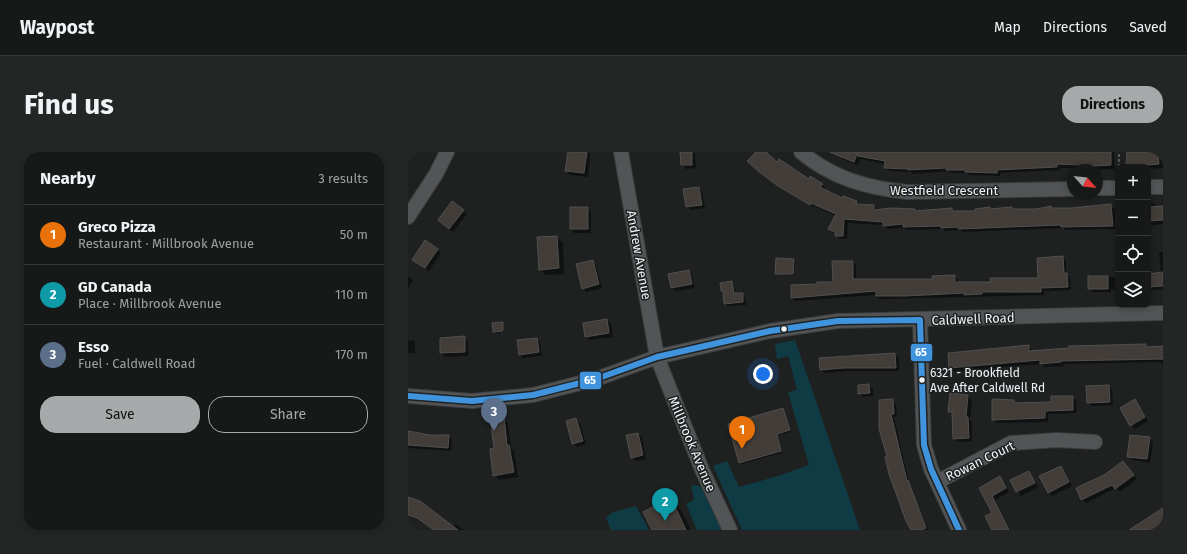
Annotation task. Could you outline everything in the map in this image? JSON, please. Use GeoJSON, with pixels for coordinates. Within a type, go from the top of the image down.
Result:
{"type":"FeatureCollection","features":[{"type":"Feature","properties":{"kind":"street"},"geometry":{"type":"LineString","coordinates":[[408,217],[436,174],[447,152]]}},
{"type":"Feature","properties":{"kind":"street","name":"Andrew Avenue"},"geometry":{"type":"LineString","coordinates":[[621,152],[657,357]]}},
{"type":"Feature","properties":{"kind":"street","name":"Westfield Crescent"},"geometry":{"type":"LineString","coordinates":[[801,152],[819,166],[837,176],[884,190],[907,192],[1067,189]]}},
{"type":"Feature","properties":{"kind":"street"},"geometry":{"type":"LineString","coordinates":[[1151,187],[1163,187]]}},
{"type":"Feature","properties":{"kind":"street"},"geometry":{"type":"LineString","coordinates":[[1103,188],[1115,188]]}},
{"type":"Feature","properties":{"kind":"street","name":"Caldwell Road"},"geometry":{"type":"LineString","coordinates":[[408,396],[472,401],[533,395],[596,379],[657,357],[770,331],[838,321],[1163,314]]}},
{"type":"Feature","properties":{"kind":"street"},"geometry":{"type":"LineString","coordinates":[[920,320],[923,433],[926,452],[937,482],[959,530]]}},
{"type":"Feature","properties":{"kind":"street","name":"Millbrook Avenue"},"geometry":{"type":"LineString","coordinates":[[657,357],[703,472],[730,530]]}},
{"type":"Feature","properties":{"kind":"street","name":"Rowan Court"},"geometry":{"type":"LineString","coordinates":[[937,482],[1011,443],[1057,440],[1095,442]]}},
{"type":"Feature","properties":{"kind":"path"},"geometry":{"type":"LineString","coordinates":[[1119,152],[1119,164]]}},
{"type":"Feature","properties":{"kind":"shaded area"},"geometry":{"type":"Polygon","coordinates":[[[795,340],[860,530],[742,530],[713,466],[727,461],[739,487],[809,465],[788,392],[797,390],[788,356],[777,359],[775,344],[795,340]]]}},
{"type":"Feature","properties":{"kind":"shaded area"},"geometry":{"type":"Polygon","coordinates":[[[691,485],[701,486],[722,530],[697,530],[686,504],[694,500],[691,485]]]}},
{"type":"Feature","properties":{"kind":"shaded area"},"geometry":{"type":"Polygon","coordinates":[[[636,506],[649,530],[611,530],[606,518],[611,513],[636,506]]]}},
{"type":"Feature","properties":{"kind":"building"},"geometry":{"type":"Polygon","coordinates":[[[568,152],[587,152],[584,173],[565,171],[568,152]]]}},
{"type":"Feature","properties":{"kind":"building"},"geometry":{"type":"Polygon","coordinates":[[[680,152],[692,152],[692,165],[681,165],[680,152]]]}},
{"type":"Feature","properties":{"kind":"building"},"geometry":{"type":"Polygon","coordinates":[[[756,152],[766,152],[777,162],[779,159],[809,179],[810,176],[823,184],[820,187],[842,198],[843,196],[857,201],[856,204],[874,205],[874,210],[892,208],[915,209],[915,211],[952,208],[952,211],[975,211],[975,209],[990,207],[990,209],[1012,207],[1012,209],[1037,209],[1051,206],[1052,208],[1072,208],[1111,204],[1113,226],[1061,227],[1061,225],[958,229],[958,227],[941,228],[941,226],[903,227],[903,224],[883,226],[883,222],[844,219],[843,236],[835,236],[835,232],[828,229],[836,214],[811,203],[810,205],[778,186],[758,171],[747,161],[756,152]]]}},
{"type":"Feature","properties":{"kind":"building"},"geometry":{"type":"Polygon","coordinates":[[[830,152],[858,152],[854,162],[830,152]]]}},
{"type":"Feature","properties":{"kind":"building"},"geometry":{"type":"Polygon","coordinates":[[[858,152],[1111,152],[1111,165],[1057,164],[1057,167],[997,170],[997,173],[965,172],[965,170],[946,170],[946,168],[908,170],[884,168],[885,161],[858,156],[858,152]]]}},
{"type":"Feature","properties":{"kind":"building"},"geometry":{"type":"Polygon","coordinates":[[[1127,152],[1158,152],[1159,164],[1126,164],[1127,152]]]}},
{"type":"Feature","properties":{"kind":"building"},"geometry":{"type":"Polygon","coordinates":[[[699,187],[702,205],[686,207],[683,189],[699,187]]]}},
{"type":"Feature","properties":{"kind":"building"},"geometry":{"type":"Polygon","coordinates":[[[452,201],[464,210],[449,229],[438,220],[452,201]]]}},
{"type":"Feature","properties":{"kind":"building"},"geometry":{"type":"Polygon","coordinates":[[[1163,206],[1163,220],[1151,221],[1151,207],[1163,206]]]}},
{"type":"Feature","properties":{"kind":"building"},"geometry":{"type":"Polygon","coordinates":[[[570,207],[588,207],[588,229],[570,229],[570,207]]]}},
{"type":"Feature","properties":{"kind":"building"},"geometry":{"type":"Polygon","coordinates":[[[557,236],[559,268],[539,270],[537,237],[557,236]]]}},
{"type":"Feature","properties":{"kind":"building"},"geometry":{"type":"Polygon","coordinates":[[[425,240],[438,249],[425,268],[412,260],[425,240]]]}},
{"type":"Feature","properties":{"kind":"building"},"geometry":{"type":"Polygon","coordinates":[[[1063,256],[1064,273],[1067,273],[1068,287],[1041,288],[1041,292],[982,292],[982,294],[964,295],[964,293],[876,296],[876,291],[791,298],[791,285],[833,282],[832,261],[853,261],[853,279],[933,279],[932,276],[955,275],[955,282],[991,282],[990,278],[1038,278],[1037,258],[1063,256]]]}},
{"type":"Feature","properties":{"kind":"building"},"geometry":{"type":"Polygon","coordinates":[[[776,258],[794,259],[793,274],[775,274],[776,258]]]}},
{"type":"Feature","properties":{"kind":"building"},"geometry":{"type":"Polygon","coordinates":[[[593,260],[599,284],[582,289],[576,264],[593,260]]]}},
{"type":"Feature","properties":{"kind":"building"},"geometry":{"type":"Polygon","coordinates":[[[689,270],[692,284],[671,288],[668,274],[689,270]]]}},
{"type":"Feature","properties":{"kind":"building"},"geometry":{"type":"Polygon","coordinates":[[[1163,272],[1163,286],[1151,287],[1151,274],[1163,272]]]}},
{"type":"Feature","properties":{"kind":"building"},"geometry":{"type":"Polygon","coordinates":[[[1088,276],[1108,276],[1108,289],[1088,289],[1088,276]]]}},
{"type":"Feature","properties":{"kind":"building"},"geometry":{"type":"Polygon","coordinates":[[[732,281],[734,293],[743,293],[743,302],[724,304],[723,291],[721,291],[720,283],[732,281]]]}},
{"type":"Feature","properties":{"kind":"building"},"geometry":{"type":"Polygon","coordinates":[[[607,319],[609,333],[585,337],[583,323],[607,319]]]}},
{"type":"Feature","properties":{"kind":"building"},"geometry":{"type":"Polygon","coordinates":[[[503,322],[503,331],[493,332],[492,323],[503,322]]]}},
{"type":"Feature","properties":{"kind":"building"},"geometry":{"type":"Polygon","coordinates":[[[465,336],[465,352],[440,353],[440,338],[465,336]]]}},
{"type":"Feature","properties":{"kind":"building"},"geometry":{"type":"Polygon","coordinates":[[[537,338],[539,352],[519,355],[517,340],[537,338]]]}},
{"type":"Feature","properties":{"kind":"building"},"geometry":{"type":"Polygon","coordinates":[[[1146,344],[1146,347],[1163,346],[1163,359],[1061,361],[1040,364],[1040,360],[949,368],[948,353],[1029,345],[1029,351],[1069,348],[1069,346],[1146,344]]]}},
{"type":"Feature","properties":{"kind":"building"},"geometry":{"type":"Polygon","coordinates":[[[895,353],[896,368],[843,368],[820,370],[819,358],[895,353]]]}},
{"type":"Feature","properties":{"kind":"building"},"geometry":{"type":"Polygon","coordinates":[[[869,384],[870,393],[858,394],[858,385],[869,384]]]}},
{"type":"Feature","properties":{"kind":"building"},"geometry":{"type":"Polygon","coordinates":[[[1109,385],[1110,402],[1087,403],[1086,386],[1109,385]]]}},
{"type":"Feature","properties":{"kind":"building"},"geometry":{"type":"Polygon","coordinates":[[[950,393],[968,395],[966,417],[968,417],[969,438],[953,439],[952,412],[948,412],[950,393]]]}},
{"type":"Feature","properties":{"kind":"building"},"geometry":{"type":"Polygon","coordinates":[[[1051,396],[1073,396],[1073,410],[1045,411],[1045,418],[992,420],[992,399],[1014,400],[1014,403],[1051,402],[1051,396]]]}},
{"type":"Feature","properties":{"kind":"building"},"geometry":{"type":"Polygon","coordinates":[[[893,399],[894,414],[891,414],[907,481],[908,480],[926,528],[921,530],[911,530],[906,521],[889,474],[885,457],[887,456],[879,429],[879,400],[893,399]]]}},
{"type":"Feature","properties":{"kind":"building"},"geometry":{"type":"Polygon","coordinates":[[[1135,399],[1145,417],[1130,426],[1120,408],[1135,399]]]}},
{"type":"Feature","properties":{"kind":"building"},"geometry":{"type":"Polygon","coordinates":[[[783,408],[790,430],[777,434],[781,451],[739,463],[728,424],[783,408]]]}},
{"type":"Feature","properties":{"kind":"building"},"geometry":{"type":"Polygon","coordinates":[[[504,417],[507,445],[509,445],[514,472],[493,476],[490,449],[494,448],[490,418],[504,417]]]}},
{"type":"Feature","properties":{"kind":"building"},"geometry":{"type":"Polygon","coordinates":[[[576,418],[583,441],[572,444],[566,421],[576,418]]]}},
{"type":"Feature","properties":{"kind":"building"},"geometry":{"type":"Polygon","coordinates":[[[408,431],[431,435],[449,435],[448,448],[408,445],[408,431]]]}},
{"type":"Feature","properties":{"kind":"building"},"geometry":{"type":"Polygon","coordinates":[[[638,433],[643,455],[631,458],[626,435],[638,433]]]}},
{"type":"Feature","properties":{"kind":"building"},"geometry":{"type":"Polygon","coordinates":[[[1130,435],[1150,437],[1147,459],[1127,457],[1130,435]]]}},
{"type":"Feature","properties":{"kind":"building"},"geometry":{"type":"Polygon","coordinates":[[[1123,461],[1134,475],[1115,489],[1112,485],[1081,500],[1076,488],[1104,475],[1123,461]]]}},
{"type":"Feature","properties":{"kind":"building"},"geometry":{"type":"Polygon","coordinates":[[[1061,466],[1069,482],[1048,493],[1039,476],[1061,466]]]}},
{"type":"Feature","properties":{"kind":"building"},"geometry":{"type":"Polygon","coordinates":[[[1029,471],[1035,483],[1016,492],[1010,480],[1029,471]]]}},
{"type":"Feature","properties":{"kind":"building"},"geometry":{"type":"Polygon","coordinates":[[[1000,476],[1006,488],[992,496],[1009,530],[992,530],[985,516],[992,513],[979,488],[1000,476]]]}},
{"type":"Feature","properties":{"kind":"building"},"geometry":{"type":"Polygon","coordinates":[[[408,497],[420,501],[458,530],[434,530],[417,518],[408,515],[408,497]]]}},
{"type":"Feature","properties":{"kind":"building"},"geometry":{"type":"Polygon","coordinates":[[[671,498],[686,530],[652,530],[643,512],[671,498]]]}},
{"type":"Feature","properties":{"kind":"building"},"geometry":{"type":"Polygon","coordinates":[[[1163,508],[1163,527],[1159,530],[1129,530],[1163,508]]]}},
{"type":"Feature","properties":{"kind":"transit line","name":"65"},"geometry":{"type":"LineString","coordinates":[[408,396],[472,401],[533,395],[596,379],[657,357],[770,331],[838,321],[920,320],[924,445],[931,469],[959,530]]}},
{"type":"Feature","properties":{"kind":"place","name":"6321 - Brookfield Ave After Caldwell Rd"},"geometry":{"type":"Point","coordinates":[922,380]}},
{"type":"Feature","properties":{"kind":"place","name":"Esso"},"geometry":{"type":"Point","coordinates":[494,431]}},
{"type":"Feature","properties":{"kind":"place","name":"Greco Pizza"},"geometry":{"type":"Point","coordinates":[742,449]}},
{"type":"Feature","properties":{"kind":"place","name":"GD Canada"},"geometry":{"type":"Point","coordinates":[665,521]}}]}
